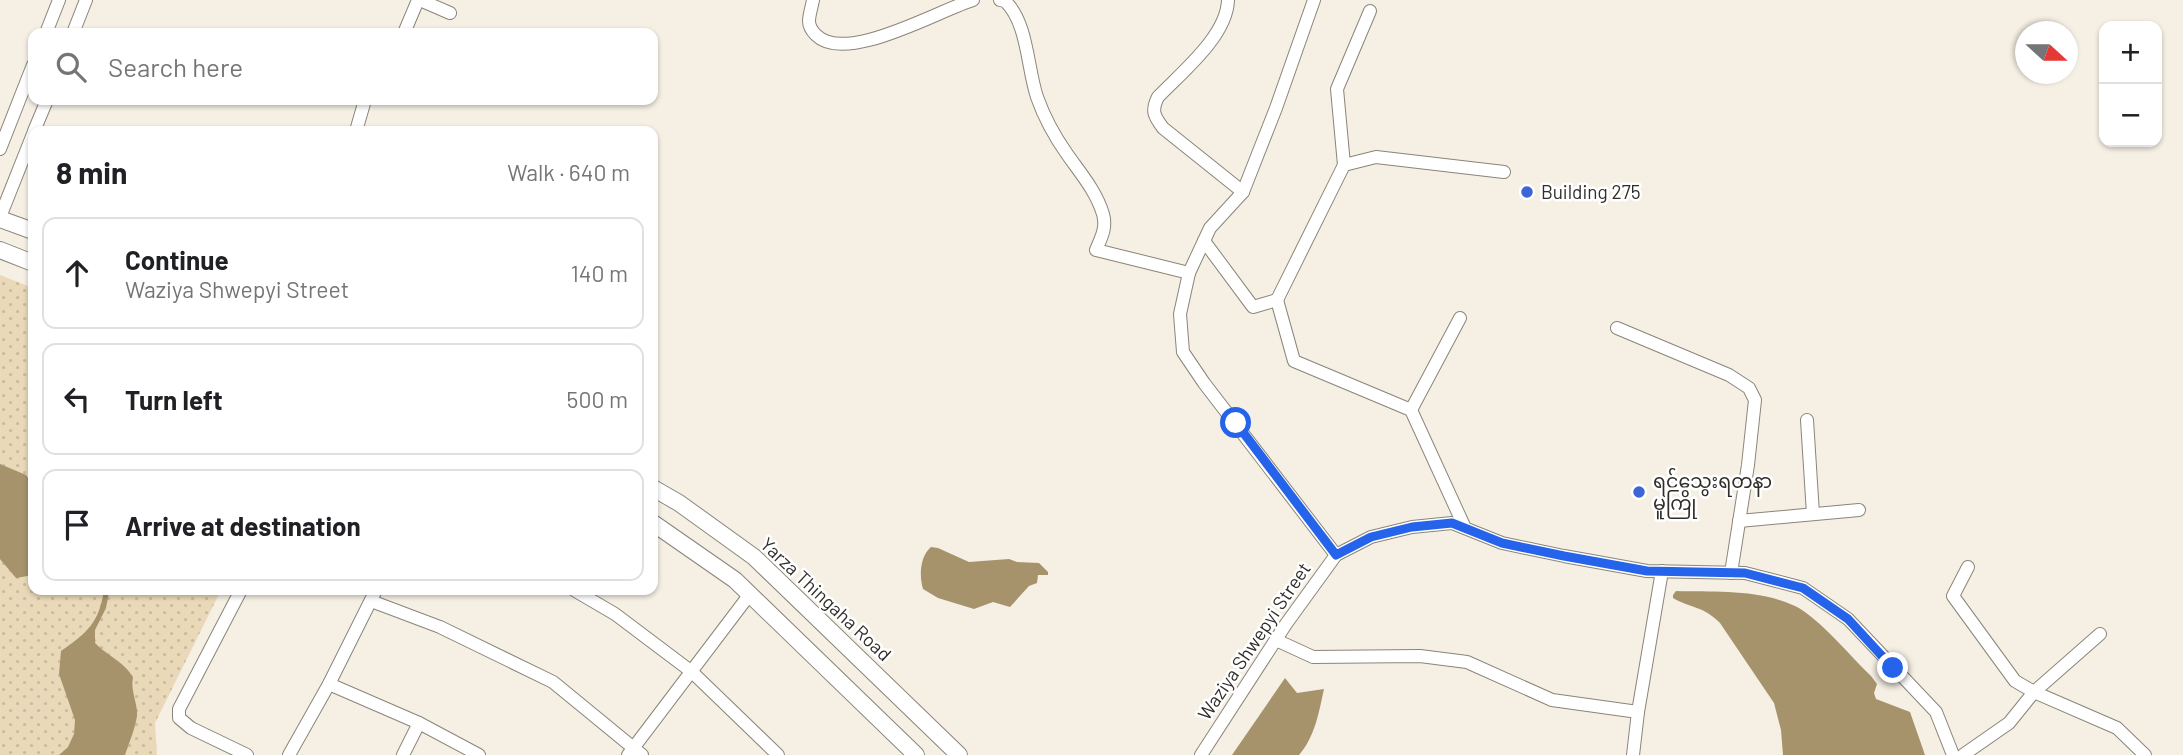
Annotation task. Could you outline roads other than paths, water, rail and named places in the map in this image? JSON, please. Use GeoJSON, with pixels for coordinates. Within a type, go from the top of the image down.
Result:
{"type":"FeatureCollection","features":[{"type":"Feature","properties":{"kind":"main road"},"geometry":{"type":"LineString","coordinates":[[0,218],[28,230]]}},
{"type":"Feature","properties":{"kind":"main road"},"geometry":{"type":"LineString","coordinates":[[0,250],[28,261]]}},
{"type":"Feature","properties":{"kind":"main road","name":"Yarza Thingaha Road"},"geometry":{"type":"LineString","coordinates":[[658,491],[754,557],[959,755]]}},
{"type":"Feature","properties":{"kind":"main road"},"geometry":{"type":"LineString","coordinates":[[658,526],[735,580],[916,755]]}},
{"type":"Feature","properties":{"kind":"street"},"geometry":{"type":"LineString","coordinates":[[48,28],[59,0]]}},
{"type":"Feature","properties":{"kind":"street"},"geometry":{"type":"LineString","coordinates":[[75,28],[86,0]]}},
{"type":"Feature","properties":{"kind":"street"},"geometry":{"type":"LineString","coordinates":[[406,28],[419,0],[450,13]]}},
{"type":"Feature","properties":{"kind":"street"},"geometry":{"type":"LineString","coordinates":[[813,0],[809,22],[813,33],[823,41],[837,45],[860,42],[890,33],[973,0]]}},
{"type":"Feature","properties":{"kind":"street"},"geometry":{"type":"LineString","coordinates":[[1000,0],[1005,1],[1018,16],[1037,97],[1050,126],[1099,203],[1104,219],[1104,232],[1096,250],[1189,273]]}},
{"type":"Feature","properties":{"kind":"street"},"geometry":{"type":"LineString","coordinates":[[1228,0],[1226,17],[1221,26],[1209,43],[1158,97],[1153,107],[1154,116],[1163,128],[1243,192]]}},
{"type":"Feature","properties":{"kind":"street","name":"Waziya Shwepyi Street"},"geometry":{"type":"LineString","coordinates":[[1201,755],[1276,640],[1336,555],[1183,352],[1180,314],[1189,273],[1210,228],[1243,192],[1314,0]]}},
{"type":"Feature","properties":{"kind":"street"},"geometry":{"type":"LineString","coordinates":[[1370,11],[1337,89],[1344,165],[1278,300],[1294,360],[1411,410],[1465,528]]}},
{"type":"Feature","properties":{"kind":"street"},"geometry":{"type":"LineString","coordinates":[[0,149],[28,78]]}},
{"type":"Feature","properties":{"kind":"street"},"geometry":{"type":"LineString","coordinates":[[37,126],[45,105]]}},
{"type":"Feature","properties":{"kind":"street"},"geometry":{"type":"LineString","coordinates":[[357,126],[364,105]]}},
{"type":"Feature","properties":{"kind":"street"},"geometry":{"type":"LineString","coordinates":[[0,218],[28,148]]}},
{"type":"Feature","properties":{"kind":"street"},"geometry":{"type":"LineString","coordinates":[[1344,165],[1376,157],[1504,172]]}},
{"type":"Feature","properties":{"kind":"street"},"geometry":{"type":"LineString","coordinates":[[1204,241],[1253,307],[1278,300]]}},
{"type":"Feature","properties":{"kind":"street"},"geometry":{"type":"LineString","coordinates":[[1411,410],[1460,318]]}},
{"type":"Feature","properties":{"kind":"street"},"geometry":{"type":"LineString","coordinates":[[1617,328],[1729,375],[1749,388],[1755,400],[1731,573]]}},
{"type":"Feature","properties":{"kind":"street"},"geometry":{"type":"LineString","coordinates":[[1807,420],[1813,514]]}},
{"type":"Feature","properties":{"kind":"street"},"geometry":{"type":"LineString","coordinates":[[1739,521],[1859,510]]}},
{"type":"Feature","properties":{"kind":"street"},"geometry":{"type":"LineString","coordinates":[[1336,555],[1371,537],[1412,527],[1452,523],[1502,543],[1564,556],[1647,571],[1745,573],[1803,588],[1848,619],[1936,712],[1953,755]]}},
{"type":"Feature","properties":{"kind":"street"},"geometry":{"type":"LineString","coordinates":[[1968,567],[1954,596],[2015,681],[2117,728],[2145,755]]}},
{"type":"Feature","properties":{"kind":"street"},"geometry":{"type":"LineString","coordinates":[[1633,755],[1662,571]]}},
{"type":"Feature","properties":{"kind":"street"},"geometry":{"type":"LineString","coordinates":[[289,755],[330,684],[374,595],[553,682],[634,752],[750,594]]}},
{"type":"Feature","properties":{"kind":"street"},"geometry":{"type":"LineString","coordinates":[[238,595],[178,709],[179,718],[191,728],[247,755]]}},
{"type":"Feature","properties":{"kind":"street"},"geometry":{"type":"LineString","coordinates":[[583,595],[615,614],[692,672],[778,755]]}},
{"type":"Feature","properties":{"kind":"street"},"geometry":{"type":"LineString","coordinates":[[1962,755],[2010,723],[2034,692],[2100,634]]}},
{"type":"Feature","properties":{"kind":"street"},"geometry":{"type":"LineString","coordinates":[[1276,640],[1313,657],[1420,656],[1466,662],[1552,700],[1638,712]]}},
{"type":"Feature","properties":{"kind":"street"},"geometry":{"type":"LineString","coordinates":[[330,684],[419,723],[480,755]]}},
{"type":"Feature","properties":{"kind":"street"},"geometry":{"type":"LineString","coordinates":[[403,755],[419,723]]}},
{"type":"Feature","properties":{"kind":"place","name":"Building 275"},"geometry":{"type":"Point","coordinates":[1527,192]}},
{"type":"Feature","properties":{"kind":"place","name":"ရင်သွေးရတနာ မူကြို"},"geometry":{"type":"Point","coordinates":[1639,492]}}]}
